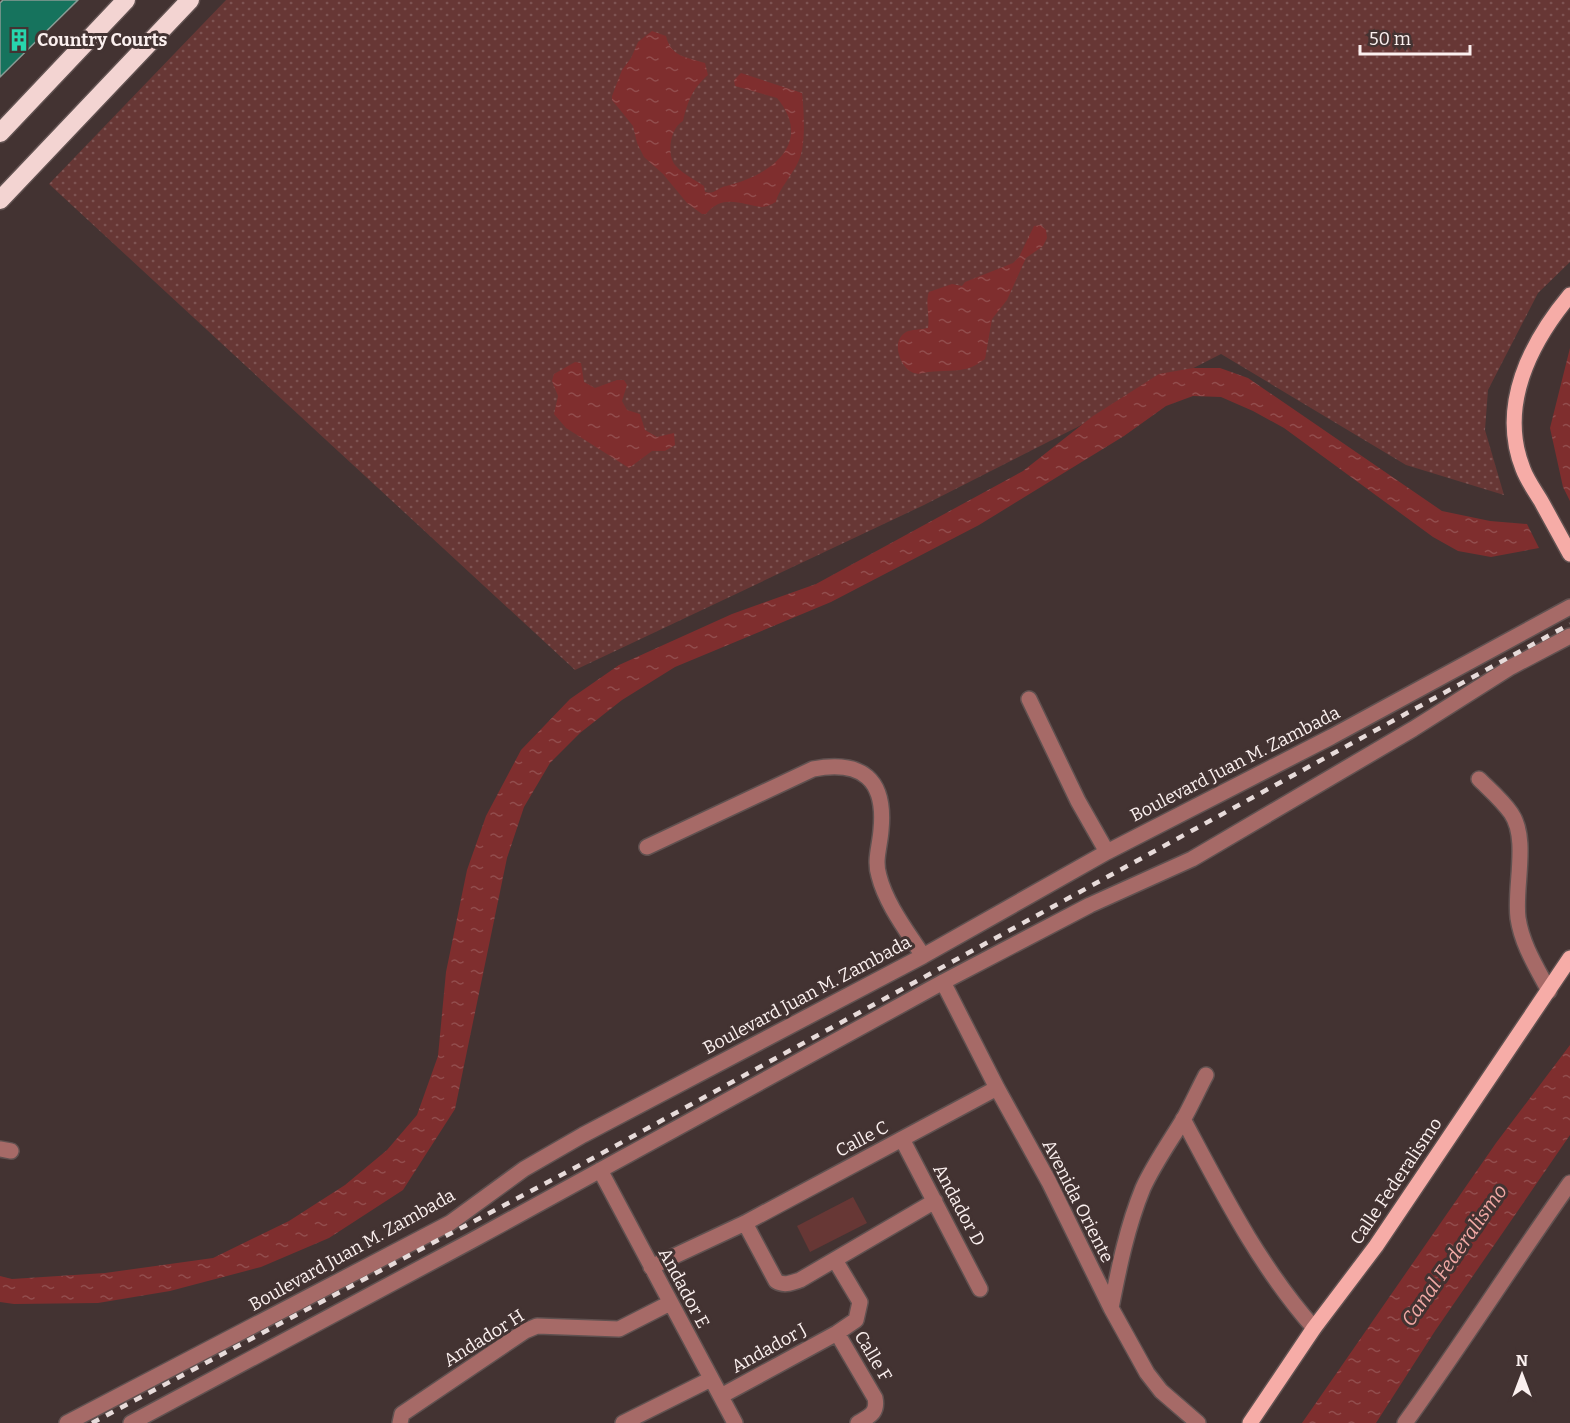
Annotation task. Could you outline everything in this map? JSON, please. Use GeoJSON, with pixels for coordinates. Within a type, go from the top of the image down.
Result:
{"type":"FeatureCollection","features":[{"type":"Feature","properties":{"kind":"highway"},"geometry":{"type":"LineString","coordinates":[[0,200],[190,0]]}},
{"type":"Feature","properties":{"kind":"highway"},"geometry":{"type":"LineString","coordinates":[[0,132],[122,2]]}},
{"type":"Feature","properties":{"kind":"main road"},"geometry":{"type":"LineString","coordinates":[[1570,295],[1550,319],[1530,356],[1521,376],[1514,416],[1514,437],[1524,472],[1570,554]]}},
{"type":"Feature","properties":{"kind":"main road","name":"Calle Federalismo"},"geometry":{"type":"LineString","coordinates":[[1250,1423],[1314,1328],[1376,1246],[1570,958]]}},
{"type":"Feature","properties":{"kind":"street","name":"Boulevard Juan M. Zambada"},"geometry":{"type":"LineString","coordinates":[[67,1423],[450,1223],[524,1169],[583,1135],[923,956],[1107,852],[1331,737],[1570,607]]}},
{"type":"Feature","properties":{"kind":"street"},"geometry":{"type":"LineString","coordinates":[[131,1423],[944,982],[1090,905],[1192,859],[1413,729],[1511,667],[1570,636]]}},
{"type":"Feature","properties":{"kind":"street"},"geometry":{"type":"LineString","coordinates":[[1029,699],[1078,801],[1107,852]]}},
{"type":"Feature","properties":{"kind":"street"},"geometry":{"type":"LineString","coordinates":[[647,847],[813,769],[832,765],[860,771],[880,795],[882,824],[876,860],[878,875],[886,896],[923,956]]}},
{"type":"Feature","properties":{"kind":"street"},"geometry":{"type":"LineString","coordinates":[[1479,778],[1512,814],[1517,828],[1520,852],[1517,900],[1520,929],[1522,938],[1549,991]]}},
{"type":"Feature","properties":{"kind":"street","name":"Avenida Oriente"},"geometry":{"type":"LineString","coordinates":[[944,982],[997,1088],[1049,1182],[1110,1308],[1147,1373],[1161,1391],[1198,1423]]}},
{"type":"Feature","properties":{"kind":"street"},"geometry":{"type":"LineString","coordinates":[[1110,1308],[1121,1255],[1144,1187],[1206,1075]]}},
{"type":"Feature","properties":{"kind":"street","name":"Calle C"},"geometry":{"type":"LineString","coordinates":[[651,1267],[745,1223],[997,1088]]}},
{"type":"Feature","properties":{"kind":"street"},"geometry":{"type":"LineString","coordinates":[[1183,1119],[1245,1233],[1274,1280],[1314,1328]]}},
{"type":"Feature","properties":{"kind":"street","name":"Andador D"},"geometry":{"type":"LineString","coordinates":[[902,1139],[980,1288]]}},
{"type":"Feature","properties":{"kind":"street","name":"Andador E"},"geometry":{"type":"LineString","coordinates":[[600,1170],[735,1423]]}},
{"type":"Feature","properties":{"kind":"street"},"geometry":{"type":"LineString","coordinates":[[1405,1423],[1448,1364],[1570,1183]]}},
{"type":"Feature","properties":{"kind":"street"},"geometry":{"type":"LineString","coordinates":[[745,1223],[774,1278],[781,1284],[789,1284],[800,1280],[935,1202]]}},
{"type":"Feature","properties":{"kind":"street","name":"Andador J"},"geometry":{"type":"LineString","coordinates":[[721,1396],[837,1334],[856,1320],[860,1302],[835,1260]]}},
{"type":"Feature","properties":{"kind":"street","name":"Andador H"},"geometry":{"type":"LineString","coordinates":[[400,1423],[402,1414],[525,1331],[537,1326],[619,1329],[670,1303]]}},
{"type":"Feature","properties":{"kind":"street","name":"Calle F"},"geometry":{"type":"LineString","coordinates":[[837,1334],[876,1398],[875,1411],[858,1423]]}},
{"type":"Feature","properties":{"kind":"street","name":"Andador J"},"geometry":{"type":"LineString","coordinates":[[623,1423],[711,1379]]}},
{"type":"Feature","properties":{"kind":"shaded area"},"geometry":{"type":"Polygon","coordinates":[[[226,0],[1570,0],[1570,262],[1538,293],[1488,390],[1485,430],[1504,495],[1406,465],[1221,354],[924,505],[575,670],[49,184],[226,0]]]}},
{"type":"Feature","properties":{"kind":"shaded area"},"geometry":{"type":"Polygon","coordinates":[[[853,1197],[867,1223],[810,1252],[797,1226],[853,1197]]]}},
{"type":"Feature","properties":{"kind":"water"},"geometry":{"type":"Polygon","coordinates":[[[652,31],[666,36],[668,43],[680,55],[705,63],[708,75],[691,96],[683,121],[672,136],[670,149],[676,166],[704,186],[705,192],[713,192],[742,181],[771,166],[782,156],[789,143],[791,130],[787,115],[777,98],[735,86],[734,80],[741,73],[802,93],[803,146],[797,165],[776,202],[762,207],[726,202],[702,214],[687,203],[663,174],[644,157],[637,143],[633,126],[612,100],[612,96],[622,70],[631,58],[638,42],[652,31]]]}},
{"type":"Feature","properties":{"kind":"water"},"geometry":{"type":"Polygon","coordinates":[[[1041,225],[1046,230],[1047,238],[1043,246],[1026,258],[1007,300],[992,319],[985,359],[970,368],[960,370],[918,374],[905,367],[899,355],[898,342],[906,332],[928,328],[929,292],[952,284],[962,286],[965,282],[1013,263],[1019,257],[1034,226],[1041,225]]]}},
{"type":"Feature","properties":{"kind":"water"},"geometry":{"type":"Polygon","coordinates":[[[1570,348],[1570,501],[1563,487],[1550,428],[1570,348]]]}},
{"type":"Feature","properties":{"kind":"water"},"geometry":{"type":"Polygon","coordinates":[[[575,362],[581,363],[584,382],[595,388],[617,380],[624,380],[627,385],[622,401],[627,410],[640,414],[645,430],[657,437],[674,433],[675,445],[665,451],[652,451],[629,468],[566,428],[554,414],[558,396],[552,381],[554,374],[575,362]]]}},
{"type":"Feature","properties":{"kind":"water"},"geometry":{"type":"Polygon","coordinates":[[[1193,368],[1220,368],[1248,378],[1442,511],[1490,521],[1527,524],[1539,548],[1491,557],[1458,551],[1433,537],[1284,428],[1253,411],[1221,397],[1193,396],[1166,406],[1124,436],[979,525],[831,602],[675,667],[622,700],[580,733],[550,763],[524,807],[507,858],[455,1109],[403,1190],[329,1238],[261,1267],[170,1291],[98,1303],[14,1304],[0,1302],[0,1276],[12,1279],[105,1273],[213,1258],[289,1221],[345,1185],[387,1150],[417,1115],[438,1056],[446,972],[467,870],[486,816],[521,750],[570,699],[619,665],[732,614],[816,584],[1023,471],[1093,416],[1159,374],[1193,368]]]}},
{"type":"Feature","properties":{"kind":"water","name":"Canal Federalismo"},"geometry":{"type":"Polygon","coordinates":[[[1570,1045],[1570,1135],[1435,1331],[1376,1423],[1302,1423],[1496,1143],[1570,1045]]]}},
{"type":"Feature","properties":{"kind":"building","name":"Country Courts"},"geometry":{"type":"Polygon","coordinates":[[[3,0],[78,0],[0,77],[0,3],[3,0]]]}},
{"type":"Feature","properties":{"kind":"railway"},"geometry":{"type":"LineString","coordinates":[[92,1423],[584,1163],[1570,624]]}},
{"type":"Feature","properties":{"kind":"place","name":"Country Courts"},"geometry":{"type":"Point","coordinates":[19,40]}}]}
